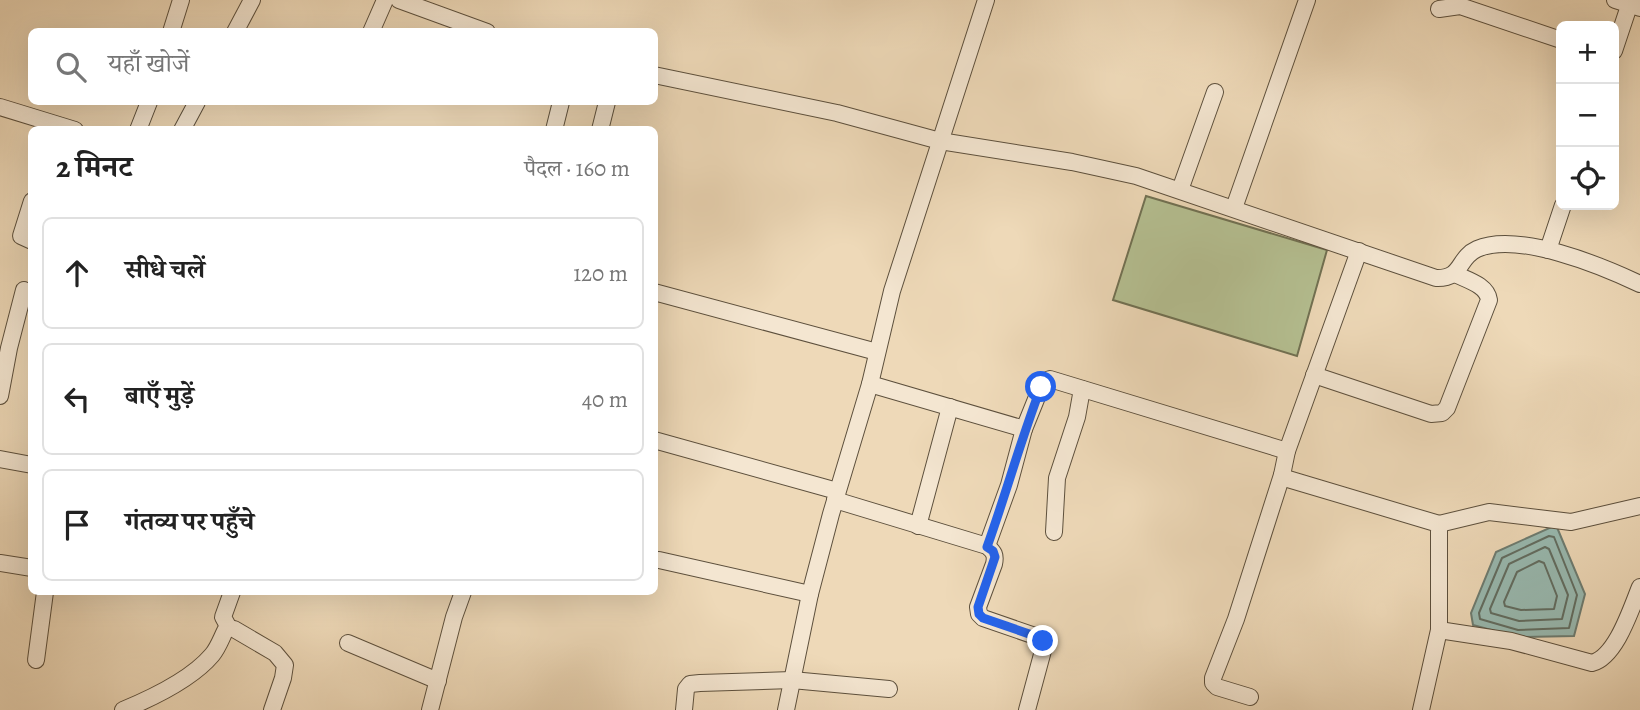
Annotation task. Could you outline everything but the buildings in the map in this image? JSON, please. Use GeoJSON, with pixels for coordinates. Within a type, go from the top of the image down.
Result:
{"type":"FeatureCollection","features":[{"type":"Feature","properties":{"kind":"street"},"geometry":{"type":"LineString","coordinates":[[171,28],[181,0]]}},
{"type":"Feature","properties":{"kind":"street"},"geometry":{"type":"LineString","coordinates":[[237,28],[251,0]]}},
{"type":"Feature","properties":{"kind":"street"},"geometry":{"type":"LineString","coordinates":[[373,28],[385,0]]}},
{"type":"Feature","properties":{"kind":"street"},"geometry":{"type":"LineString","coordinates":[[398,0],[429,6],[478,28]]}},
{"type":"Feature","properties":{"kind":"street"},"geometry":{"type":"LineString","coordinates":[[786,710],[810,593],[870,384],[891,290],[986,0]]}},
{"type":"Feature","properties":{"kind":"street"},"geometry":{"type":"LineString","coordinates":[[1234,208],[1307,0]]}},
{"type":"Feature","properties":{"kind":"street"},"geometry":{"type":"LineString","coordinates":[[1619,35],[1629,3]]}},
{"type":"Feature","properties":{"kind":"street"},"geometry":{"type":"LineString","coordinates":[[1439,9],[1460,6],[1556,38]]}},
{"type":"Feature","properties":{"kind":"street"},"geometry":{"type":"LineString","coordinates":[[658,76],[837,113],[940,141],[1072,162],[1136,176],[1436,278],[1447,278],[1455,274],[1467,256],[1475,250],[1492,243],[1504,242],[1548,250],[1604,267],[1640,284]]}},
{"type":"Feature","properties":{"kind":"street"},"geometry":{"type":"LineString","coordinates":[[1180,190],[1215,92]]}},
{"type":"Feature","properties":{"kind":"street"},"geometry":{"type":"LineString","coordinates":[[140,126],[148,105]]}},
{"type":"Feature","properties":{"kind":"street"},"geometry":{"type":"LineString","coordinates":[[184,126],[195,105]]}},
{"type":"Feature","properties":{"kind":"street"},"geometry":{"type":"LineString","coordinates":[[555,126],[560,105]]}},
{"type":"Feature","properties":{"kind":"street"},"geometry":{"type":"LineString","coordinates":[[601,126],[606,105]]}},
{"type":"Feature","properties":{"kind":"street"},"geometry":{"type":"LineString","coordinates":[[0,107],[53,126]]}},
{"type":"Feature","properties":{"kind":"street"},"geometry":{"type":"LineString","coordinates":[[1548,250],[1561,210]]}},
{"type":"Feature","properties":{"kind":"street"},"geometry":{"type":"LineString","coordinates":[[28,214],[21,236],[28,239]]}},
{"type":"Feature","properties":{"kind":"street"},"geometry":{"type":"LineString","coordinates":[[1250,697],[1217,687],[1213,678],[1236,620],[1282,475],[1287,451],[1359,251]]}},
{"type":"Feature","properties":{"kind":"street"},"geometry":{"type":"LineString","coordinates":[[1314,375],[1431,414],[1441,414],[1447,408],[1489,300],[1484,288],[1455,274]]}},
{"type":"Feature","properties":{"kind":"street"},"geometry":{"type":"LineString","coordinates":[[0,396],[4,348],[24,290]]}},
{"type":"Feature","properties":{"kind":"street"},"geometry":{"type":"LineString","coordinates":[[658,293],[877,352]]}},
{"type":"Feature","properties":{"kind":"street"},"geometry":{"type":"LineString","coordinates":[[987,547],[1009,485],[1024,429],[1045,381],[1050,379],[1287,451]]}},
{"type":"Feature","properties":{"kind":"street"},"geometry":{"type":"LineString","coordinates":[[870,384],[1024,429]]}},
{"type":"Feature","properties":{"kind":"street"},"geometry":{"type":"LineString","coordinates":[[1054,532],[1057,478],[1077,417],[1082,389]]}},
{"type":"Feature","properties":{"kind":"street"},"geometry":{"type":"LineString","coordinates":[[918,526],[950,407]]}},
{"type":"Feature","properties":{"kind":"street"},"geometry":{"type":"LineString","coordinates":[[658,441],[836,496],[993,551],[995,557],[978,607],[979,614],[983,618],[1043,641],[1044,647],[1027,710]]}},
{"type":"Feature","properties":{"kind":"street"},"geometry":{"type":"LineString","coordinates":[[0,458],[28,464]]}},
{"type":"Feature","properties":{"kind":"street"},"geometry":{"type":"LineString","coordinates":[[1282,475],[1288,480],[1439,524],[1489,512],[1562,523],[1640,506]]}},
{"type":"Feature","properties":{"kind":"street"},"geometry":{"type":"LineString","coordinates":[[1421,710],[1439,630],[1439,524]]}},
{"type":"Feature","properties":{"kind":"street"},"geometry":{"type":"LineString","coordinates":[[659,560],[810,593]]}},
{"type":"Feature","properties":{"kind":"street"},"geometry":{"type":"LineString","coordinates":[[0,563],[28,567]]}},
{"type":"Feature","properties":{"kind":"street"},"geometry":{"type":"LineString","coordinates":[[1439,630],[1511,641],[1592,663],[1604,657],[1622,631],[1640,587]]}},
{"type":"Feature","properties":{"kind":"street"},"geometry":{"type":"LineString","coordinates":[[36,660],[44,595]]}},
{"type":"Feature","properties":{"kind":"street"},"geometry":{"type":"LineString","coordinates":[[231,595],[223,617],[229,628],[275,653],[285,665],[272,710]]}},
{"type":"Feature","properties":{"kind":"street"},"geometry":{"type":"LineString","coordinates":[[430,710],[462,595]]}},
{"type":"Feature","properties":{"kind":"street"},"geometry":{"type":"LineString","coordinates":[[123,710],[157,695],[188,675],[211,657],[229,628]]}},
{"type":"Feature","properties":{"kind":"street"},"geometry":{"type":"LineString","coordinates":[[348,643],[438,681]]}},
{"type":"Feature","properties":{"kind":"street"},"geometry":{"type":"LineString","coordinates":[[684,710],[686,689],[690,684],[792,680],[889,689]]}},
{"type":"Feature","properties":{"kind":"green space"},"geometry":{"type":"Polygon","coordinates":[[[1146,196],[1327,250],[1297,356],[1113,300],[1146,196]]]}},
{"type":"Feature","properties":{"kind":"water"},"geometry":{"type":"Polygon","coordinates":[[[1556,525],[1585,594],[1574,636],[1517,637],[1473,625],[1471,613],[1496,552],[1556,525]]]}},
{"type":"Feature","properties":{"kind":"route"},"geometry":{"type":"LineString","coordinates":[[1041,387],[1024,429],[1009,485],[987,547],[993,551],[994,564],[978,607],[983,618],[1043,641]]}}]}
